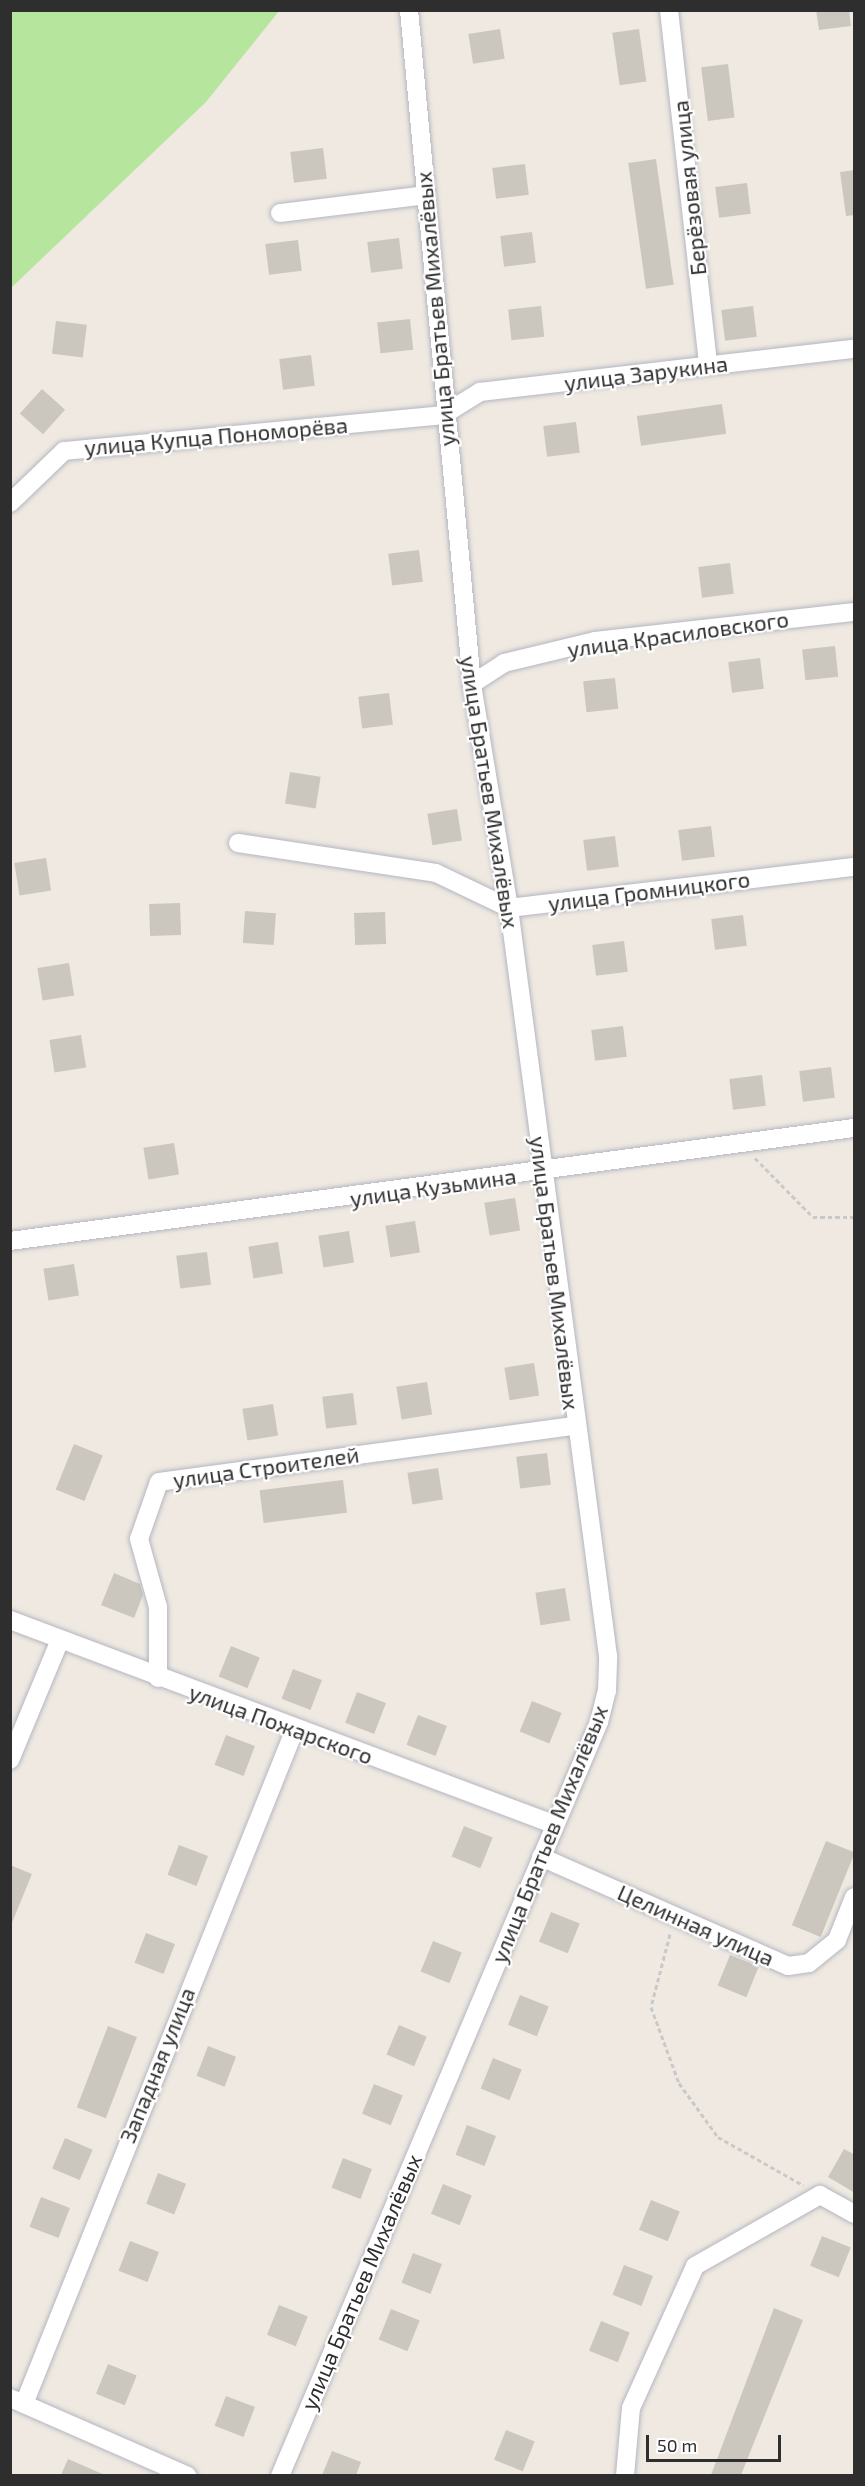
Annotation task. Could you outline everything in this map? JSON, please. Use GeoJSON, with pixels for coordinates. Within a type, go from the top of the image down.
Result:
{"type":"FeatureCollection","features":[{"type":"Feature","properties":{"kind":"street","name":"улица Братьев Михалёвых"},"geometry":{"type":"LineString","coordinates":[[280,2475],[553,1824],[599,1722],[607,1691],[608,1656],[574,1426],[508,908],[472,684],[444,415],[409,10]]}},
{"type":"Feature","properties":{"kind":"street","name":"Берёзовая улица"},"geometry":{"type":"LineString","coordinates":[[669,10],[708,365]]}},
{"type":"Feature","properties":{"kind":"street"},"geometry":{"type":"LineString","coordinates":[[280,213],[426,195]]}},
{"type":"Feature","properties":{"kind":"street","name":"улица Зарукина"},"geometry":{"type":"LineString","coordinates":[[444,415],[480,392],[855,349]]}},
{"type":"Feature","properties":{"kind":"street","name":"улица Купца Пономорёва"},"geometry":{"type":"LineString","coordinates":[[10,504],[64,451],[444,415]]}},
{"type":"Feature","properties":{"kind":"street","name":"улица Красиловского"},"geometry":{"type":"LineString","coordinates":[[472,684],[504,663],[595,641],[855,612]]}},
{"type":"Feature","properties":{"kind":"street"},"geometry":{"type":"LineString","coordinates":[[238,843],[436,873],[508,908]]}},
{"type":"Feature","properties":{"kind":"street","name":"улица Громницкого"},"geometry":{"type":"LineString","coordinates":[[508,908],[855,867]]}},
{"type":"Feature","properties":{"kind":"street","name":"улица Кузьмина"},"geometry":{"type":"LineString","coordinates":[[10,1241],[542,1172],[739,1142],[855,1128]]}},
{"type":"Feature","properties":{"kind":"street","name":"улица Строителей"},"geometry":{"type":"LineString","coordinates":[[158,1678],[158,1607],[139,1539],[159,1482],[574,1426]]}},
{"type":"Feature","properties":{"kind":"street","name":"улица Пожарского"},"geometry":{"type":"LineString","coordinates":[[10,1620],[295,1730],[553,1824]]}},
{"type":"Feature","properties":{"kind":"street"},"geometry":{"type":"LineString","coordinates":[[10,1760],[60,1640]]}},
{"type":"Feature","properties":{"kind":"street","name":"Западная улица"},"geometry":{"type":"LineString","coordinates":[[17,2401],[295,1730]]}},
{"type":"Feature","properties":{"kind":"street","name":"Целинная улица"},"geometry":{"type":"LineString","coordinates":[[541,1857],[788,1966],[809,1963],[837,1940],[855,1897]]}},
{"type":"Feature","properties":{"kind":"street"},"geometry":{"type":"LineString","coordinates":[[625,2475],[631,2408],[695,2266],[820,2195],[855,2214]]}},
{"type":"Feature","properties":{"kind":"street"},"geometry":{"type":"LineString","coordinates":[[17,2401],[188,2475]]}},
{"type":"Feature","properties":{"kind":"path"},"geometry":{"type":"LineString","coordinates":[[739,1142],[813,1217],[855,1217]]}},
{"type":"Feature","properties":{"kind":"path"},"geometry":{"type":"LineString","coordinates":[[675,1915],[651,2007],[679,2083],[718,2137],[820,2195]]}},
{"type":"Feature","properties":{"kind":"green space"},"geometry":{"type":"Polygon","coordinates":[[[11,10],[279,11],[206,102],[11,288],[11,10]]]}},
{"type":"Feature","properties":{"kind":"building"},"geometry":{"type":"Polygon","coordinates":[[[816,10],[849,10],[851,26],[819,30],[816,10]]]}},
{"type":"Feature","properties":{"kind":"building"},"geometry":{"type":"Polygon","coordinates":[[[500,29],[505,59],[473,64],[468,34],[500,29]]]}},
{"type":"Feature","properties":{"kind":"building"},"geometry":{"type":"Polygon","coordinates":[[[639,29],[646,81],[620,85],[612,33],[639,29]]]}},
{"type":"Feature","properties":{"kind":"building"},"geometry":{"type":"Polygon","coordinates":[[[728,64],[735,118],[708,121],[701,67],[728,64]]]}},
{"type":"Feature","properties":{"kind":"building"},"geometry":{"type":"Polygon","coordinates":[[[323,148],[327,179],[294,183],[290,152],[323,148]]]}},
{"type":"Feature","properties":{"kind":"building"},"geometry":{"type":"Polygon","coordinates":[[[656,159],[674,285],[646,289],[628,163],[656,159]]]}},
{"type":"Feature","properties":{"kind":"building"},"geometry":{"type":"Polygon","coordinates":[[[525,164],[529,195],[496,199],[492,168],[525,164]]]}},
{"type":"Feature","properties":{"kind":"building"},"geometry":{"type":"Polygon","coordinates":[[[855,170],[855,215],[846,216],[840,172],[855,170]]]}},
{"type":"Feature","properties":{"kind":"building"},"geometry":{"type":"Polygon","coordinates":[[[747,183],[751,214],[719,218],[715,187],[747,183]]]}},
{"type":"Feature","properties":{"kind":"building"},"geometry":{"type":"Polygon","coordinates":[[[532,232],[536,263],[504,267],[500,236],[532,232]]]}},
{"type":"Feature","properties":{"kind":"building"},"geometry":{"type":"Polygon","coordinates":[[[399,238],[403,269],[371,273],[367,242],[399,238]]]}},
{"type":"Feature","properties":{"kind":"building"},"geometry":{"type":"Polygon","coordinates":[[[298,240],[302,271],[269,275],[265,244],[298,240]]]}},
{"type":"Feature","properties":{"kind":"building"},"geometry":{"type":"Polygon","coordinates":[[[541,306],[544,337],[511,340],[508,309],[541,306]]]}},
{"type":"Feature","properties":{"kind":"building"},"geometry":{"type":"Polygon","coordinates":[[[753,306],[757,337],[725,341],[721,310],[753,306]]]}},
{"type":"Feature","properties":{"kind":"building"},"geometry":{"type":"Polygon","coordinates":[[[410,319],[413,350],[380,353],[377,322],[410,319]]]}},
{"type":"Feature","properties":{"kind":"building"},"geometry":{"type":"Polygon","coordinates":[[[56,321],[87,325],[83,358],[52,354],[56,321]]]}},
{"type":"Feature","properties":{"kind":"building"},"geometry":{"type":"Polygon","coordinates":[[[311,355],[315,386],[283,390],[279,359],[311,355]]]}},
{"type":"Feature","properties":{"kind":"building"},"geometry":{"type":"Polygon","coordinates":[[[42,389],[65,410],[43,434],[20,414],[42,389]]]}},
{"type":"Feature","properties":{"kind":"building"},"geometry":{"type":"Polygon","coordinates":[[[722,404],[726,434],[641,446],[637,416],[722,404]]]}},
{"type":"Feature","properties":{"kind":"building"},"geometry":{"type":"Polygon","coordinates":[[[576,422],[580,453],[547,457],[543,426],[576,422]]]}},
{"type":"Feature","properties":{"kind":"building"},"geometry":{"type":"Polygon","coordinates":[[[419,550],[423,582],[392,586],[388,554],[419,550]]]}},
{"type":"Feature","properties":{"kind":"building"},"geometry":{"type":"Polygon","coordinates":[[[730,563],[734,594],[702,598],[698,567],[730,563]]]}},
{"type":"Feature","properties":{"kind":"building"},"geometry":{"type":"Polygon","coordinates":[[[835,646],[838,677],[805,680],[802,649],[835,646]]]}},
{"type":"Feature","properties":{"kind":"building"},"geometry":{"type":"Polygon","coordinates":[[[760,658],[764,689],[732,693],[728,662],[760,658]]]}},
{"type":"Feature","properties":{"kind":"building"},"geometry":{"type":"Polygon","coordinates":[[[615,678],[618,709],[586,712],[583,681],[615,678]]]}},
{"type":"Feature","properties":{"kind":"building"},"geometry":{"type":"Polygon","coordinates":[[[389,693],[393,725],[362,729],[358,697],[389,693]]]}},
{"type":"Feature","properties":{"kind":"building"},"geometry":{"type":"Polygon","coordinates":[[[290,772],[321,777],[316,808],[285,804],[290,772]]]}},
{"type":"Feature","properties":{"kind":"building"},"geometry":{"type":"Polygon","coordinates":[[[457,809],[462,841],[432,845],[427,814],[457,809]]]}},
{"type":"Feature","properties":{"kind":"building"},"geometry":{"type":"Polygon","coordinates":[[[711,826],[715,857],[682,861],[678,830],[711,826]]]}},
{"type":"Feature","properties":{"kind":"building"},"geometry":{"type":"Polygon","coordinates":[[[615,836],[619,867],[587,871],[583,840],[615,836]]]}},
{"type":"Feature","properties":{"kind":"building"},"geometry":{"type":"Polygon","coordinates":[[[46,858],[51,891],[20,896],[14,863],[46,858]]]}},
{"type":"Feature","properties":{"kind":"building"},"geometry":{"type":"Polygon","coordinates":[[[180,903],[181,935],[150,936],[149,904],[180,903]]]}},
{"type":"Feature","properties":{"kind":"building"},"geometry":{"type":"Polygon","coordinates":[[[245,911],[276,913],[274,945],[243,943],[245,911]]]}},
{"type":"Feature","properties":{"kind":"building"},"geometry":{"type":"Polygon","coordinates":[[[385,912],[386,944],[355,945],[354,913],[385,912]]]}},
{"type":"Feature","properties":{"kind":"building"},"geometry":{"type":"Polygon","coordinates":[[[743,915],[747,946],[715,950],[711,919],[743,915]]]}},
{"type":"Feature","properties":{"kind":"building"},"geometry":{"type":"Polygon","coordinates":[[[624,941],[628,972],[596,976],[592,945],[624,941]]]}},
{"type":"Feature","properties":{"kind":"building"},"geometry":{"type":"Polygon","coordinates":[[[69,963],[74,996],[43,1001],[37,968],[69,963]]]}},
{"type":"Feature","properties":{"kind":"building"},"geometry":{"type":"Polygon","coordinates":[[[623,1026],[627,1057],[595,1061],[591,1030],[623,1026]]]}},
{"type":"Feature","properties":{"kind":"building"},"geometry":{"type":"Polygon","coordinates":[[[81,1035],[86,1068],[55,1073],[49,1040],[81,1035]]]}},
{"type":"Feature","properties":{"kind":"building"},"geometry":{"type":"Polygon","coordinates":[[[831,1067],[835,1098],[803,1102],[799,1071],[831,1067]]]}},
{"type":"Feature","properties":{"kind":"building"},"geometry":{"type":"Polygon","coordinates":[[[762,1075],[766,1106],[733,1110],[729,1079],[762,1075]]]}},
{"type":"Feature","properties":{"kind":"building"},"geometry":{"type":"Polygon","coordinates":[[[174,1143],[179,1175],[148,1179],[143,1148],[174,1143]]]}},
{"type":"Feature","properties":{"kind":"building"},"geometry":{"type":"Polygon","coordinates":[[[515,1198],[520,1231],[490,1235],[484,1203],[515,1198]]]}},
{"type":"Feature","properties":{"kind":"building"},"geometry":{"type":"Polygon","coordinates":[[[415,1221],[420,1253],[390,1257],[385,1226],[415,1221]]]}},
{"type":"Feature","properties":{"kind":"building"},"geometry":{"type":"Polygon","coordinates":[[[349,1231],[354,1263],[323,1267],[318,1236],[349,1231]]]}},
{"type":"Feature","properties":{"kind":"building"},"geometry":{"type":"Polygon","coordinates":[[[278,1242],[283,1274],[253,1278],[248,1247],[278,1242]]]}},
{"type":"Feature","properties":{"kind":"building"},"geometry":{"type":"Polygon","coordinates":[[[207,1252],[211,1285],[180,1289],[176,1256],[207,1252]]]}},
{"type":"Feature","properties":{"kind":"building"},"geometry":{"type":"Polygon","coordinates":[[[74,1264],[79,1296],[48,1300],[43,1269],[74,1264]]]}},
{"type":"Feature","properties":{"kind":"building"},"geometry":{"type":"Polygon","coordinates":[[[534,1363],[539,1396],[510,1400],[504,1368],[534,1363]]]}},
{"type":"Feature","properties":{"kind":"building"},"geometry":{"type":"Polygon","coordinates":[[[427,1382],[432,1415],[402,1419],[396,1387],[427,1382]]]}},
{"type":"Feature","properties":{"kind":"building"},"geometry":{"type":"Polygon","coordinates":[[[353,1393],[357,1425],[326,1429],[322,1397],[353,1393]]]}},
{"type":"Feature","properties":{"kind":"building"},"geometry":{"type":"Polygon","coordinates":[[[273,1404],[278,1436],[247,1440],[242,1409],[273,1404]]]}},
{"type":"Feature","properties":{"kind":"building"},"geometry":{"type":"Polygon","coordinates":[[[74,1444],[103,1456],[84,1501],[56,1489],[74,1444]]]}},
{"type":"Feature","properties":{"kind":"building"},"geometry":{"type":"Polygon","coordinates":[[[547,1453],[551,1485],[520,1489],[516,1457],[547,1453]]]}},
{"type":"Feature","properties":{"kind":"building"},"geometry":{"type":"Polygon","coordinates":[[[438,1468],[443,1500],[412,1504],[407,1473],[438,1468]]]}},
{"type":"Feature","properties":{"kind":"building"},"geometry":{"type":"Polygon","coordinates":[[[343,1480],[347,1513],[264,1523],[260,1490],[343,1480]]]}},
{"type":"Feature","properties":{"kind":"building"},"geometry":{"type":"Polygon","coordinates":[[[114,1573],[140,1584],[143,1595],[134,1618],[101,1605],[114,1573]]]}},
{"type":"Feature","properties":{"kind":"building"},"geometry":{"type":"Polygon","coordinates":[[[565,1588],[570,1621],[541,1625],[535,1593],[565,1588]]]}},
{"type":"Feature","properties":{"kind":"building"},"geometry":{"type":"Polygon","coordinates":[[[231,1646],[260,1658],[247,1688],[219,1677],[231,1646]]]}},
{"type":"Feature","properties":{"kind":"building"},"geometry":{"type":"Polygon","coordinates":[[[293,1669],[322,1680],[310,1710],[282,1699],[293,1669]]]}},
{"type":"Feature","properties":{"kind":"building"},"geometry":{"type":"Polygon","coordinates":[[[357,1692],[386,1703],[374,1734],[345,1723],[357,1692]]]}},
{"type":"Feature","properties":{"kind":"building"},"geometry":{"type":"Polygon","coordinates":[[[532,1701],[562,1713],[549,1744],[520,1732],[532,1701]]]}},
{"type":"Feature","properties":{"kind":"building"},"geometry":{"type":"Polygon","coordinates":[[[418,1715],[447,1726],[435,1756],[407,1745],[418,1715]]]}},
{"type":"Feature","properties":{"kind":"building"},"geometry":{"type":"Polygon","coordinates":[[[226,1735],[255,1746],[243,1776],[215,1765],[226,1735]]]}},
{"type":"Feature","properties":{"kind":"building"},"geometry":{"type":"Polygon","coordinates":[[[464,1826],[493,1838],[480,1868],[452,1857],[464,1826]]]}},
{"type":"Feature","properties":{"kind":"building"},"geometry":{"type":"Polygon","coordinates":[[[826,1841],[854,1852],[854,1854],[821,1937],[792,1925],[826,1841]]]}},
{"type":"Feature","properties":{"kind":"building"},"geometry":{"type":"Polygon","coordinates":[[[179,1845],[208,1856],[196,1886],[168,1875],[179,1845]]]}},
{"type":"Feature","properties":{"kind":"building"},"geometry":{"type":"Polygon","coordinates":[[[10,1865],[32,1874],[11,1925],[10,1925],[10,1865]]]}},
{"type":"Feature","properties":{"kind":"building"},"geometry":{"type":"Polygon","coordinates":[[[551,1912],[580,1924],[568,1953],[539,1942],[551,1912]]]}},
{"type":"Feature","properties":{"kind":"building"},"geometry":{"type":"Polygon","coordinates":[[[146,1933],[175,1944],[163,1974],[135,1963],[146,1933]]]}},
{"type":"Feature","properties":{"kind":"building"},"geometry":{"type":"Polygon","coordinates":[[[433,1941],[462,1953],[449,1983],[421,1972],[433,1941]]]}},
{"type":"Feature","properties":{"kind":"building"},"geometry":{"type":"Polygon","coordinates":[[[730,1955],[759,1967],[746,1997],[718,1986],[730,1955]]]}},
{"type":"Feature","properties":{"kind":"building"},"geometry":{"type":"Polygon","coordinates":[[[520,1995],[549,2007],[537,2036],[508,2025],[520,1995]]]}},
{"type":"Feature","properties":{"kind":"building"},"geometry":{"type":"Polygon","coordinates":[[[399,2025],[427,2037],[414,2066],[386,2054],[399,2025]]]}},
{"type":"Feature","properties":{"kind":"building"},"geometry":{"type":"Polygon","coordinates":[[[108,2026],[137,2037],[106,2118],[77,2107],[108,2026]]]}},
{"type":"Feature","properties":{"kind":"building"},"geometry":{"type":"Polygon","coordinates":[[[208,2046],[236,2057],[225,2087],[197,2076],[208,2046]]]}},
{"type":"Feature","properties":{"kind":"building"},"geometry":{"type":"Polygon","coordinates":[[[493,2058],[522,2070],[509,2100],[481,2089],[493,2058]]]}},
{"type":"Feature","properties":{"kind":"building"},"geometry":{"type":"Polygon","coordinates":[[[374,2084],[403,2096],[391,2125],[362,2114],[374,2084]]]}},
{"type":"Feature","properties":{"kind":"building"},"geometry":{"type":"Polygon","coordinates":[[[467,2125],[496,2136],[484,2166],[456,2155],[467,2125]]]}},
{"type":"Feature","properties":{"kind":"building"},"geometry":{"type":"Polygon","coordinates":[[[65,2138],[93,2150],[80,2180],[52,2168],[65,2138]]]}},
{"type":"Feature","properties":{"kind":"building"},"geometry":{"type":"Polygon","coordinates":[[[844,2149],[855,2155],[855,2193],[828,2177],[844,2149]]]}},
{"type":"Feature","properties":{"kind":"building"},"geometry":{"type":"Polygon","coordinates":[[[343,2158],[372,2169],[360,2199],[332,2188],[343,2158]]]}},
{"type":"Feature","properties":{"kind":"building"},"geometry":{"type":"Polygon","coordinates":[[[158,2173],[186,2184],[174,2215],[146,2204],[158,2173]]]}},
{"type":"Feature","properties":{"kind":"building"},"geometry":{"type":"Polygon","coordinates":[[[443,2184],[472,2196],[460,2225],[431,2214],[443,2184]]]}},
{"type":"Feature","properties":{"kind":"building"},"geometry":{"type":"Polygon","coordinates":[[[41,2197],[70,2208],[58,2238],[30,2227],[41,2197]]]}},
{"type":"Feature","properties":{"kind":"building"},"geometry":{"type":"Polygon","coordinates":[[[651,2200],[680,2212],[668,2241],[639,2230],[651,2200]]]}},
{"type":"Feature","properties":{"kind":"building"},"geometry":{"type":"Polygon","coordinates":[[[822,2236],[851,2248],[839,2277],[810,2266],[822,2236]]]}},
{"type":"Feature","properties":{"kind":"building"},"geometry":{"type":"Polygon","coordinates":[[[130,2241],[159,2252],[147,2282],[119,2271],[130,2241]]]}},
{"type":"Feature","properties":{"kind":"building"},"geometry":{"type":"Polygon","coordinates":[[[413,2253],[442,2264],[430,2294],[402,2283],[413,2253]]]}},
{"type":"Feature","properties":{"kind":"building"},"geometry":{"type":"Polygon","coordinates":[[[624,2265],[653,2276],[641,2306],[613,2295],[624,2265]]]}},
{"type":"Feature","properties":{"kind":"building"},"geometry":{"type":"Polygon","coordinates":[[[279,2305],[308,2317],[296,2346],[267,2335],[279,2305]]]}},
{"type":"Feature","properties":{"kind":"building"},"geometry":{"type":"Polygon","coordinates":[[[774,2308],[803,2320],[741,2475],[711,2475],[774,2308]]]}},
{"type":"Feature","properties":{"kind":"building"},"geometry":{"type":"Polygon","coordinates":[[[391,2309],[420,2321],[407,2351],[379,2340],[391,2309]]]}},
{"type":"Feature","properties":{"kind":"building"},"geometry":{"type":"Polygon","coordinates":[[[601,2321],[630,2333],[618,2362],[589,2351],[601,2321]]]}},
{"type":"Feature","properties":{"kind":"building"},"geometry":{"type":"Polygon","coordinates":[[[108,2364],[137,2376],[125,2405],[96,2394],[108,2364]]]}},
{"type":"Feature","properties":{"kind":"building"},"geometry":{"type":"Polygon","coordinates":[[[226,2396],[255,2407],[243,2437],[215,2426],[226,2396]]]}},
{"type":"Feature","properties":{"kind":"building"},"geometry":{"type":"Polygon","coordinates":[[[506,2430],[535,2442],[523,2471],[494,2460],[506,2430]]]}},
{"type":"Feature","properties":{"kind":"building"},"geometry":{"type":"Polygon","coordinates":[[[332,2451],[361,2462],[356,2475],[322,2475],[332,2451]]]}},
{"type":"Feature","properties":{"kind":"building"},"geometry":{"type":"Polygon","coordinates":[[[68,2459],[105,2475],[61,2475],[68,2459]]]}}]}
